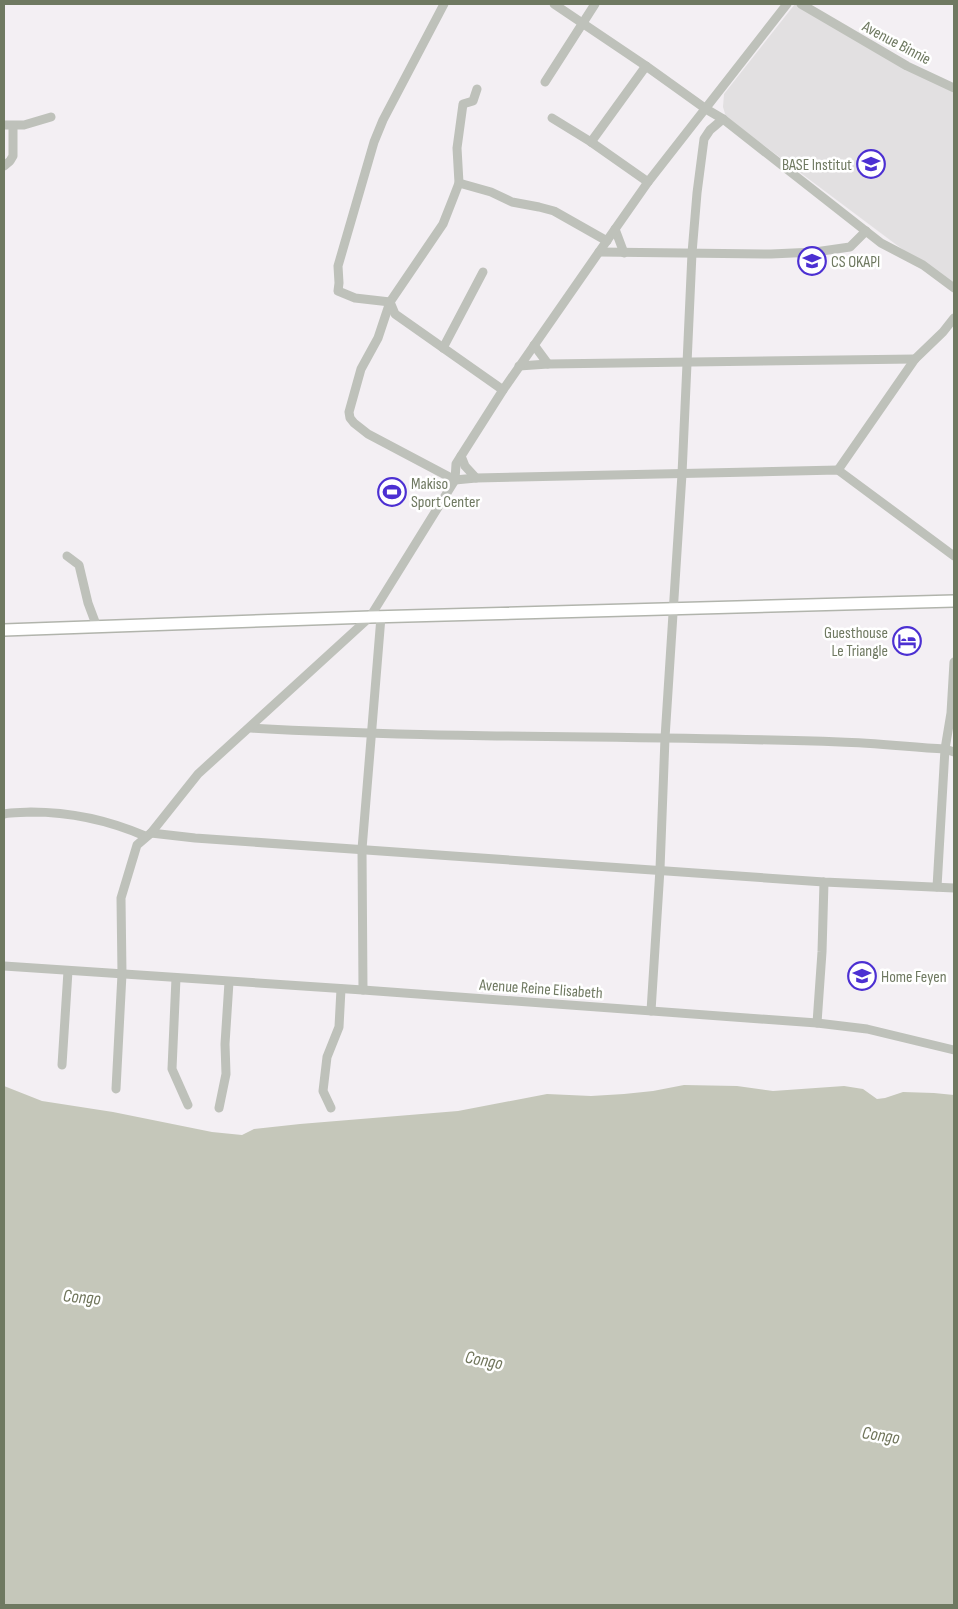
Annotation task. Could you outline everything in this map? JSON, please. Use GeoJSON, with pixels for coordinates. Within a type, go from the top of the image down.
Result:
{"type":"FeatureCollection","features":[{"type":"Feature","properties":{"kind":"main road"},"geometry":{"type":"LineString","coordinates":[[4,630],[375,617],[954,601]]}},
{"type":"Feature","properties":{"kind":"street"},"geometry":{"type":"LineString","coordinates":[[390,302],[355,298],[338,292],[338,266],[374,142],[383,120],[444,4]]}},
{"type":"Feature","properties":{"kind":"street"},"geometry":{"type":"LineString","coordinates":[[554,4],[723,119],[882,243],[923,265],[954,288]]}},
{"type":"Feature","properties":{"kind":"street"},"geometry":{"type":"LineString","coordinates":[[545,82],[595,4]]}},
{"type":"Feature","properties":{"kind":"street"},"geometry":{"type":"LineString","coordinates":[[116,1089],[122,974],[121,898],[132,854],[137,845],[198,774],[375,617],[455,480],[456,464],[503,390],[648,182],[787,4]]}},
{"type":"Feature","properties":{"kind":"street","name":"Avenue Binnie"},"geometry":{"type":"LineString","coordinates":[[800,4],[907,66],[954,88]]}},
{"type":"Feature","properties":{"kind":"street"},"geometry":{"type":"LineString","coordinates":[[591,142],[646,66]]}},
{"type":"Feature","properties":{"kind":"street"},"geometry":{"type":"LineString","coordinates":[[477,89],[473,101],[463,104],[457,148],[459,183],[443,224],[390,302],[378,338],[361,368],[350,406],[350,418],[354,424],[368,434],[455,480],[838,470],[954,556]]}},
{"type":"Feature","properties":{"kind":"street"},"geometry":{"type":"LineString","coordinates":[[4,125],[24,125],[51,117]]}},
{"type":"Feature","properties":{"kind":"street"},"geometry":{"type":"LineString","coordinates":[[552,118],[591,142],[648,182]]}},
{"type":"Feature","properties":{"kind":"street"},"geometry":{"type":"LineString","coordinates":[[651,1011],[660,869],[664,738],[682,474],[696,193],[704,139],[710,130],[723,119]]}},
{"type":"Feature","properties":{"kind":"street"},"geometry":{"type":"LineString","coordinates":[[4,166],[13,156],[14,126]]}},
{"type":"Feature","properties":{"kind":"street"},"geometry":{"type":"LineString","coordinates":[[459,183],[491,192],[512,202],[539,206],[554,211],[607,241]]}},
{"type":"Feature","properties":{"kind":"street"},"geometry":{"type":"LineString","coordinates":[[615,229],[624,253]]}},
{"type":"Feature","properties":{"kind":"street"},"geometry":{"type":"LineString","coordinates":[[599,252],[771,254],[815,252],[850,247],[866,231]]}},
{"type":"Feature","properties":{"kind":"street"},"geometry":{"type":"LineString","coordinates":[[443,348],[483,272]]}},
{"type":"Feature","properties":{"kind":"street"},"geometry":{"type":"LineString","coordinates":[[390,302],[395,314],[503,390]]}},
{"type":"Feature","properties":{"kind":"street"},"geometry":{"type":"LineString","coordinates":[[838,470],[915,359],[954,318]]}},
{"type":"Feature","properties":{"kind":"street"},"geometry":{"type":"LineString","coordinates":[[534,344],[548,364]]}},
{"type":"Feature","properties":{"kind":"street"},"geometry":{"type":"LineString","coordinates":[[520,366],[548,364],[915,359]]}},
{"type":"Feature","properties":{"kind":"street"},"geometry":{"type":"LineString","coordinates":[[461,456],[465,466],[476,478]]}},
{"type":"Feature","properties":{"kind":"street"},"geometry":{"type":"LineString","coordinates":[[67,556],[79,565],[88,603],[97,627]]}},
{"type":"Feature","properties":{"kind":"street"},"geometry":{"type":"LineString","coordinates":[[364,990],[362,849],[371,733],[375,617]]}},
{"type":"Feature","properties":{"kind":"street"},"geometry":{"type":"LineString","coordinates":[[937,887],[950,751],[954,662]]}},
{"type":"Feature","properties":{"kind":"street"},"geometry":{"type":"LineString","coordinates":[[251,728],[371,733],[842,742],[950,751]]}},
{"type":"Feature","properties":{"kind":"street"},"geometry":{"type":"LineString","coordinates":[[4,814],[56,812],[73,814],[148,834],[205,839],[660,869],[824,882],[954,888]]}},
{"type":"Feature","properties":{"kind":"street"},"geometry":{"type":"LineString","coordinates":[[817,1023],[824,882]]}},
{"type":"Feature","properties":{"kind":"street","name":"Avenue Reine Elisabeth"},"geometry":{"type":"LineString","coordinates":[[4,966],[817,1023],[867,1029],[954,1050]]}},
{"type":"Feature","properties":{"kind":"street"},"geometry":{"type":"LineString","coordinates":[[62,1065],[68,971]]}},
{"type":"Feature","properties":{"kind":"street"},"geometry":{"type":"LineString","coordinates":[[176,978],[172,1068],[188,1104]]}},
{"type":"Feature","properties":{"kind":"street"},"geometry":{"type":"LineString","coordinates":[[219,1108],[226,1074],[225,1044],[229,982]]}},
{"type":"Feature","properties":{"kind":"street"},"geometry":{"type":"LineString","coordinates":[[331,1108],[323,1091],[327,1057],[339,1027],[341,990]]}},
{"type":"Feature","properties":{"kind":"shaded area","name":"BASE Institut"},"geometry":{"type":"Polygon","coordinates":[[[795,4],[801,4],[954,90],[954,288],[726,117],[723,107],[724,94],[795,4]]]}},
{"type":"Feature","properties":{"kind":"water","name":"Congo"},"geometry":{"type":"Polygon","coordinates":[[[684,1085],[737,1086],[773,1091],[844,1086],[863,1089],[877,1099],[903,1092],[954,1095],[954,1605],[4,1605],[4,1086],[42,1101],[113,1112],[212,1132],[242,1135],[254,1129],[458,1111],[547,1094],[591,1096],[624,1094],[684,1085]]]}},
{"type":"Feature","properties":{"kind":"place","name":"BASE Institut"},"geometry":{"type":"Point","coordinates":[871,164]}},
{"type":"Feature","properties":{"kind":"place","name":"CS OKAPI"},"geometry":{"type":"Point","coordinates":[812,261]}},
{"type":"Feature","properties":{"kind":"place","name":"Makiso Sport Center"},"geometry":{"type":"Point","coordinates":[392,492]}},
{"type":"Feature","properties":{"kind":"place","name":"Guesthouse Le Triangle"},"geometry":{"type":"Point","coordinates":[907,641]}},
{"type":"Feature","properties":{"kind":"place","name":"Home Feyen"},"geometry":{"type":"Point","coordinates":[862,976]}}]}
